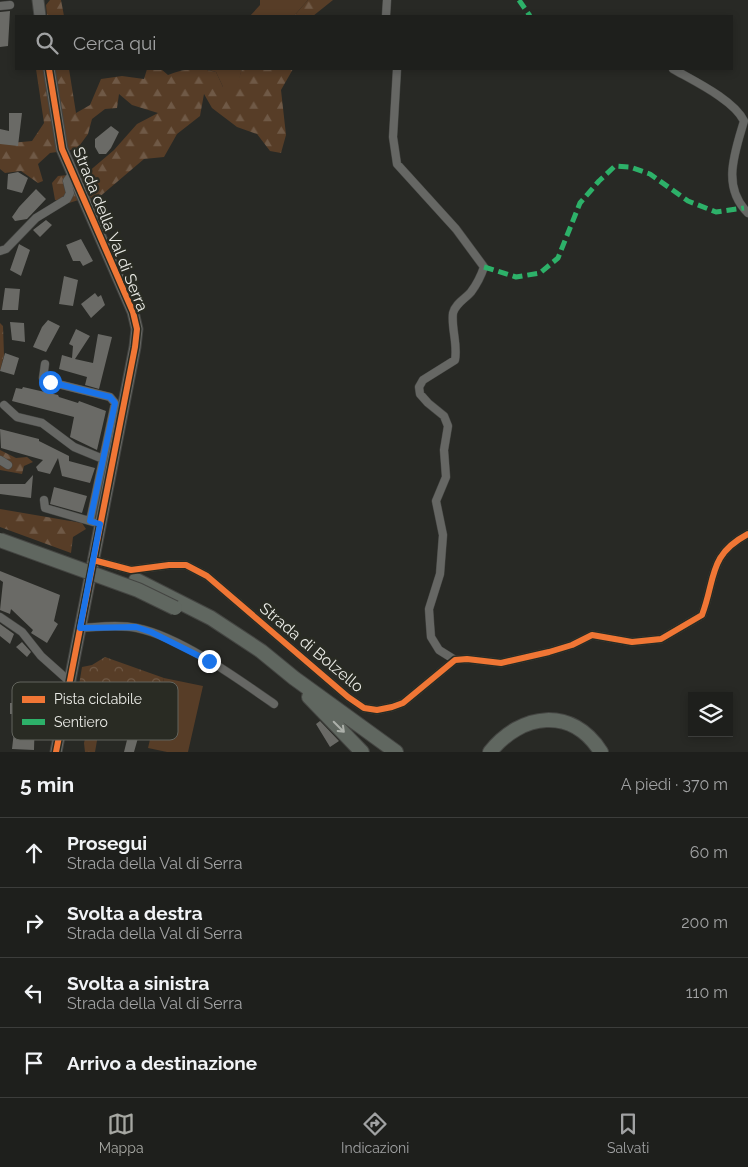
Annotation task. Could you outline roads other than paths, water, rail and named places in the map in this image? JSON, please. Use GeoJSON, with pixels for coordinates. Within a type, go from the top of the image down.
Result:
{"type":"FeatureCollection","features":[{"type":"Feature","properties":{"kind":"highway"},"geometry":{"type":"LineString","coordinates":[[0,531],[136,580],[277,670],[294,678],[396,752]]}},
{"type":"Feature","properties":{"kind":"highway"},"geometry":{"type":"LineString","coordinates":[[0,540],[176,604]]}},
{"type":"Feature","properties":{"kind":"highway"},"geometry":{"type":"LineString","coordinates":[[294,678],[315,704],[362,752]]}},
{"type":"Feature","properties":{"kind":"highway"},"geometry":{"type":"LineString","coordinates":[[490,752],[507,734],[524,723],[544,719],[563,722],[583,731],[600,751]]}},
{"type":"Feature","properties":{"kind":"street"},"geometry":{"type":"LineString","coordinates":[[38,0],[40,15]]}},
{"type":"Feature","properties":{"kind":"street"},"geometry":{"type":"LineString","coordinates":[[386,15],[387,0]]}},
{"type":"Feature","properties":{"kind":"street"},"geometry":{"type":"LineString","coordinates":[[0,6],[10,5]]}},
{"type":"Feature","properties":{"kind":"street","name":"Strada della Val di Serra"},"geometry":{"type":"LineString","coordinates":[[49,70],[62,148],[133,312],[137,329],[135,347],[95,523]]}},
{"type":"Feature","properties":{"kind":"street"},"geometry":{"type":"LineString","coordinates":[[398,70],[399,73],[394,107],[393,137],[397,164],[456,229],[484,267],[481,277],[471,292],[456,307],[453,313],[457,348],[455,360],[423,380],[419,387],[420,394],[444,416],[448,426],[444,450],[446,477],[436,502],[443,535],[440,574],[429,609],[431,637],[439,650],[455,660],[467,659],[500,663],[549,652],[592,635],[632,642],[661,639],[702,615],[716,564],[722,553],[732,542],[748,534]]}},
{"type":"Feature","properties":{"kind":"street"},"geometry":{"type":"LineString","coordinates":[[675,70],[704,86],[740,112],[744,121],[730,171],[735,194],[748,212]]}},
{"type":"Feature","properties":{"kind":"street"},"geometry":{"type":"LineString","coordinates":[[0,251],[6,249],[47,210],[67,199],[70,193],[68,181],[73,173]]}},
{"type":"Feature","properties":{"kind":"street","name":"Strada della Val di Serra"},"geometry":{"type":"LineString","coordinates":[[45,364],[43,378],[50,382],[110,397],[115,403],[103,459],[95,523],[93,560],[69,681]]}},
{"type":"Feature","properties":{"kind":"street"},"geometry":{"type":"LineString","coordinates":[[4,405],[17,417],[42,423],[74,447],[103,459]]}},
{"type":"Feature","properties":{"kind":"street"},"geometry":{"type":"LineString","coordinates":[[0,460],[8,465]]}},
{"type":"Feature","properties":{"kind":"street"},"geometry":{"type":"LineString","coordinates":[[44,500],[45,508],[95,523]]}},
{"type":"Feature","properties":{"kind":"street","name":"Strada di Bolzello"},"geometry":{"type":"LineString","coordinates":[[93,560],[131,570],[169,565],[186,565],[207,576],[348,697],[364,708],[377,710],[403,703],[455,660]]}},
{"type":"Feature","properties":{"kind":"street"},"geometry":{"type":"LineString","coordinates":[[0,617],[22,632],[41,656],[69,681]]}},
{"type":"Feature","properties":{"kind":"street"},"geometry":{"type":"LineString","coordinates":[[80,628],[128,627],[151,632],[209,661],[274,704]]}}]}
